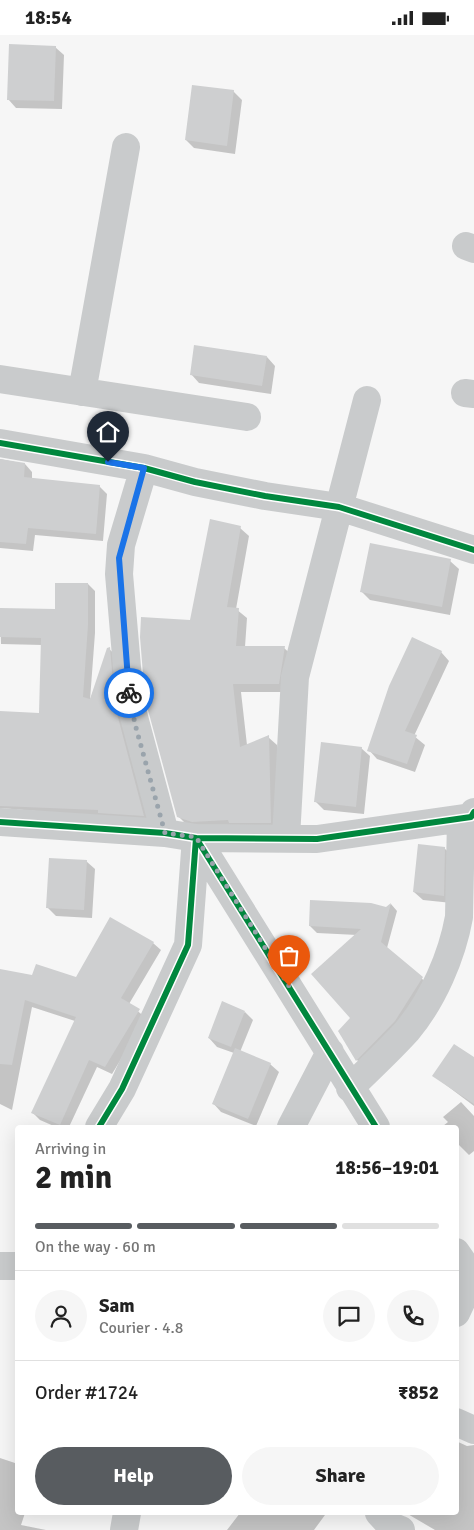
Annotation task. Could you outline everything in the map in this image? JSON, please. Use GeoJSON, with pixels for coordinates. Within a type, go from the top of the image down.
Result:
{"type":"FeatureCollection","features":[{"type":"Feature","properties":{"kind":"street"},"geometry":{"type":"LineString","coordinates":[[82,392],[126,147]]}},
{"type":"Feature","properties":{"kind":"street"},"geometry":{"type":"LineString","coordinates":[[0,379],[247,417]]}},
{"type":"Feature","properties":{"kind":"street"},"geometry":{"type":"LineString","coordinates":[[286,838],[295,677],[367,400]]}},
{"type":"Feature","properties":{"kind":"street"},"geometry":{"type":"LineString","coordinates":[[0,443],[144,468],[195,482],[339,507],[474,551]]}},
{"type":"Feature","properties":{"kind":"street"},"geometry":{"type":"LineString","coordinates":[[144,468],[121,545],[119,574],[130,702],[165,833]]}},
{"type":"Feature","properties":{"kind":"street"},"geometry":{"type":"LineString","coordinates":[[0,822],[165,833],[196,837],[317,839],[470,817],[459,917],[456,932],[437,982],[408,1030],[350,1088]]}},
{"type":"Feature","properties":{"kind":"street"},"geometry":{"type":"LineString","coordinates":[[196,837],[375,1125]]}},
{"type":"Feature","properties":{"kind":"street"},"geometry":{"type":"LineString","coordinates":[[100,1125],[122,1089],[188,945],[196,837]]}},
{"type":"Feature","properties":{"kind":"street"},"geometry":{"type":"LineString","coordinates":[[292,1125],[330,1051]]}},
{"type":"Feature","properties":{"kind":"street"},"geometry":{"type":"LineString","coordinates":[[459,1256],[473,1276],[459,1306]]}},
{"type":"Feature","properties":{"kind":"street"},"geometry":{"type":"LineString","coordinates":[[0,1266],[15,1266]]}},
{"type":"Feature","properties":{"kind":"street"},"geometry":{"type":"LineString","coordinates":[[459,1423],[474,1430]]}},
{"type":"Feature","properties":{"kind":"street"},"geometry":{"type":"LineString","coordinates":[[124,1530],[127,1515]]}},
{"type":"Feature","properties":{"kind":"street"},"geometry":{"type":"LineString","coordinates":[[381,1515],[401,1530]]}},
{"type":"Feature","properties":{"kind":"building"},"geometry":{"type":"Polygon","coordinates":[[[9,44],[56,46],[54,101],[7,100],[9,44]]]}},
{"type":"Feature","properties":{"kind":"building"},"geometry":{"type":"Polygon","coordinates":[[[192,85],[234,90],[227,146],[185,140],[192,85]]]}},
{"type":"Feature","properties":{"kind":"building"},"geometry":{"type":"Polygon","coordinates":[[[194,345],[267,356],[262,386],[190,375],[194,345]]]}},
{"type":"Feature","properties":{"kind":"building"},"geometry":{"type":"Polygon","coordinates":[[[0,459],[25,463],[24,477],[100,485],[96,534],[28,528],[26,544],[0,542],[0,459]]]}},
{"type":"Feature","properties":{"kind":"building"},"geometry":{"type":"Polygon","coordinates":[[[210,519],[241,526],[227,607],[239,608],[236,646],[285,646],[279,684],[233,684],[240,747],[269,735],[271,823],[229,823],[228,820],[192,822],[177,817],[145,699],[140,637],[141,617],[190,620],[210,519]]]}},
{"type":"Feature","properties":{"kind":"building"},"geometry":{"type":"Polygon","coordinates":[[[370,543],[451,559],[442,607],[360,592],[370,543]]]}},
{"type":"Feature","properties":{"kind":"building"},"geometry":{"type":"Polygon","coordinates":[[[55,583],[88,583],[88,625],[83,697],[90,699],[107,648],[110,647],[115,706],[144,816],[98,813],[98,810],[0,806],[0,711],[39,713],[41,638],[0,637],[0,608],[55,609],[55,583]]]}},
{"type":"Feature","properties":{"kind":"building"},"geometry":{"type":"Polygon","coordinates":[[[412,637],[442,651],[405,731],[417,735],[407,764],[367,751],[389,686],[412,637]]]}},
{"type":"Feature","properties":{"kind":"building"},"geometry":{"type":"Polygon","coordinates":[[[321,742],[362,747],[356,807],[314,802],[321,742]]]}},
{"type":"Feature","properties":{"kind":"building"},"geometry":{"type":"Polygon","coordinates":[[[418,844],[445,847],[444,896],[413,892],[418,844]]]}},
{"type":"Feature","properties":{"kind":"building"},"geometry":{"type":"Polygon","coordinates":[[[49,858],[87,860],[84,910],[46,908],[49,858]]]}},
{"type":"Feature","properties":{"kind":"building"},"geometry":{"type":"Polygon","coordinates":[[[310,900],[371,903],[386,907],[391,903],[381,942],[423,977],[395,1021],[356,1061],[338,1031],[350,1018],[311,974],[361,929],[309,926],[310,900]]]}},
{"type":"Feature","properties":{"kind":"building"},"geometry":{"type":"Polygon","coordinates":[[[110,917],[154,942],[121,998],[140,1009],[105,1067],[89,1060],[60,1125],[31,1113],[76,1017],[25,1000],[12,1065],[0,1064],[0,969],[32,975],[36,964],[76,977],[110,917]]]}},
{"type":"Feature","properties":{"kind":"building"},"geometry":{"type":"Polygon","coordinates":[[[222,1001],[245,1011],[231,1047],[208,1038],[222,1001]]]}},
{"type":"Feature","properties":{"kind":"building"},"geometry":{"type":"Polygon","coordinates":[[[454,1044],[474,1057],[474,1104],[432,1076],[454,1044]]]}},
{"type":"Feature","properties":{"kind":"building"},"geometry":{"type":"Polygon","coordinates":[[[235,1048],[271,1063],[248,1119],[212,1104],[235,1048]]]}},
{"type":"Feature","properties":{"kind":"cycle path"},"geometry":{"type":"LineString","coordinates":[[0,443],[144,468],[195,482],[265,496],[339,507],[474,550]]}},
{"type":"Feature","properties":{"kind":"cycle path"},"geometry":{"type":"LineString","coordinates":[[100,1125],[122,1089],[188,945],[196,838],[317,839],[471,817],[474,812]]}},
{"type":"Feature","properties":{"kind":"cycle path"},"geometry":{"type":"LineString","coordinates":[[0,822],[165,833],[196,838],[375,1125]]}},
{"type":"Feature","properties":{"kind":"way so far"},"geometry":{"type":"LineString","coordinates":[[129,693],[135,724],[165,833],[196,837],[289,986]]}},
{"type":"Feature","properties":{"kind":"route"},"geometry":{"type":"LineString","coordinates":[[108,462],[144,468],[121,545],[119,558],[129,693]]}}]}
